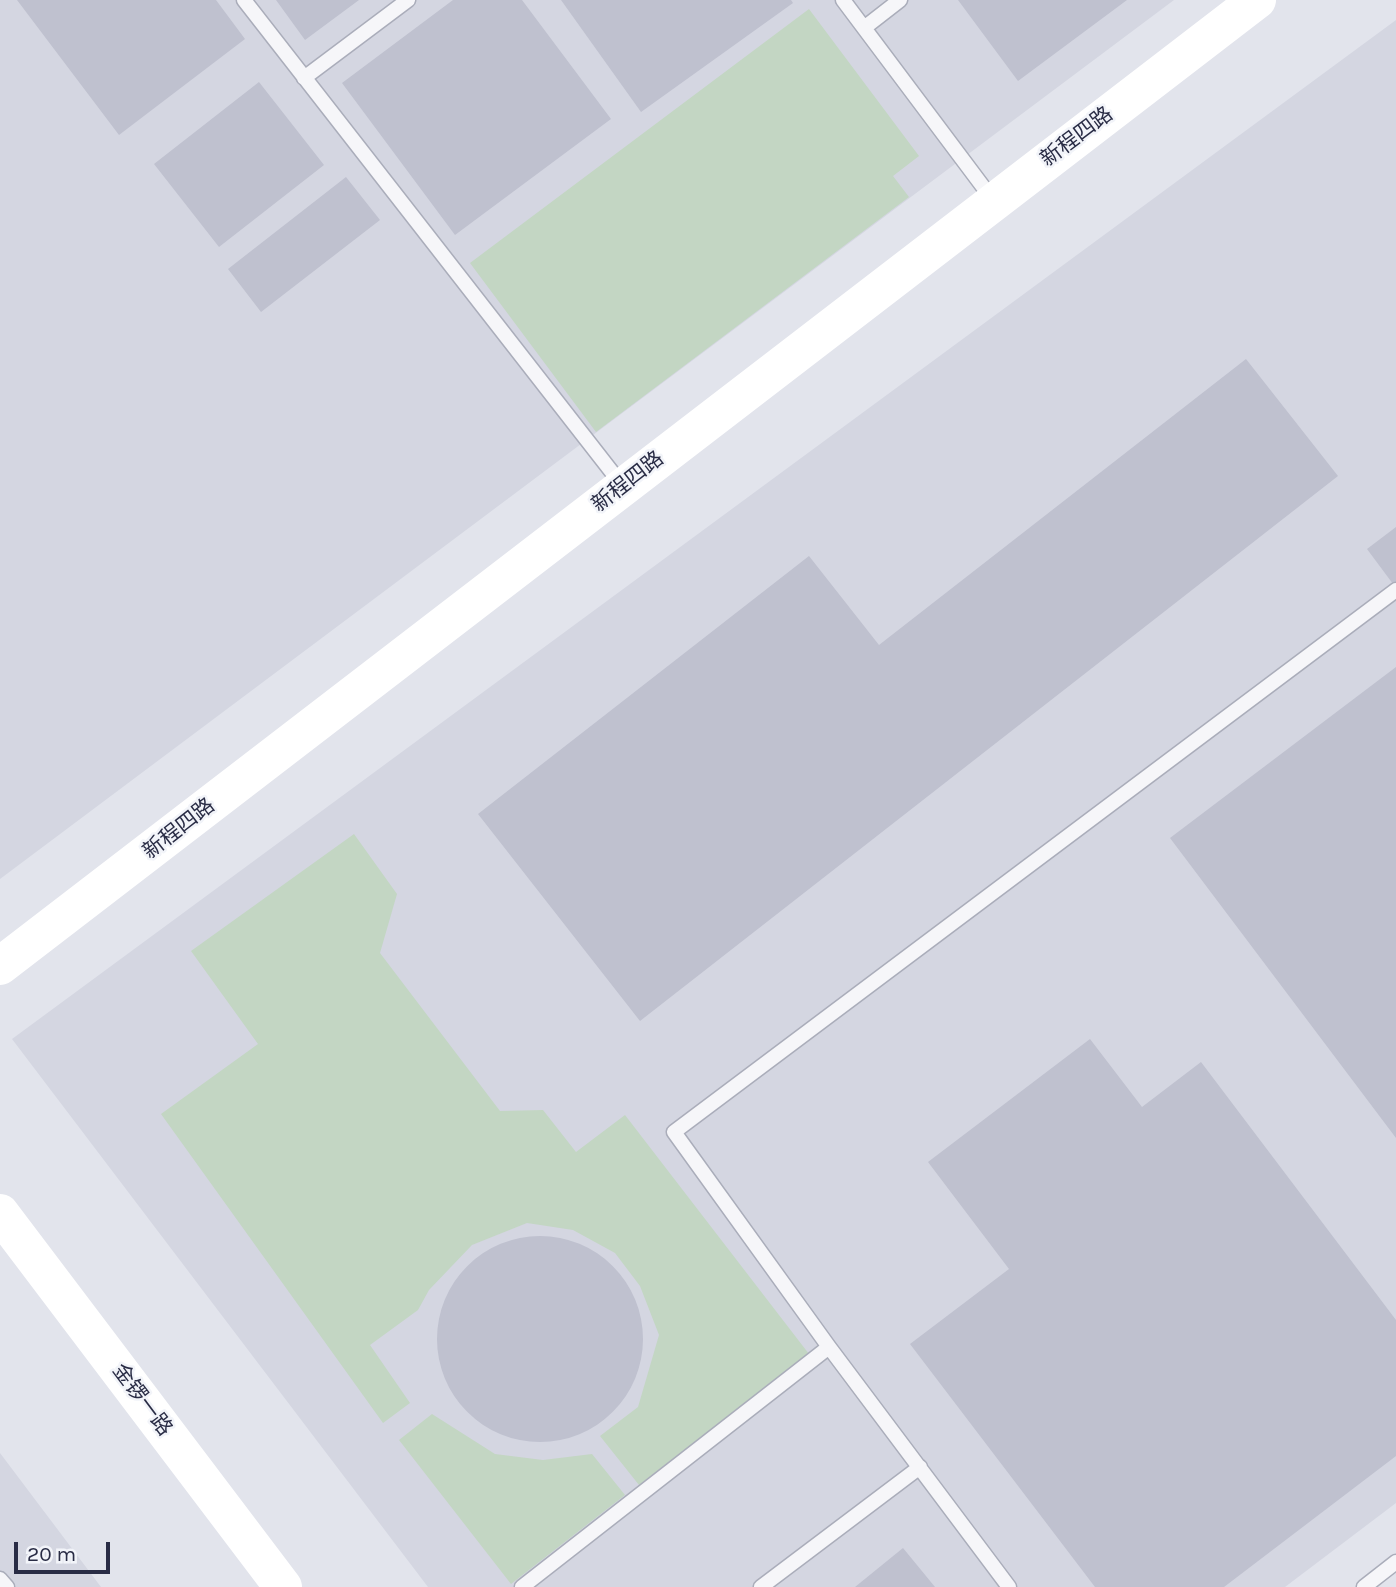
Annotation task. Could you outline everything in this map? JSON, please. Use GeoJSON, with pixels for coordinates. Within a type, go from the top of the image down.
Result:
{"type":"FeatureCollection","features":[{"type":"Feature","properties":{"kind":"street","name":"新程四路"},"geometry":{"type":"LineString","coordinates":[[0,966],[1256,0]]}},
{"type":"Feature","properties":{"kind":"street","name":"金锣一路"},"geometry":{"type":"LineString","coordinates":[[0,1213],[283,1587]]}},
{"type":"Feature","properties":{"kind":"lane"},"geometry":{"type":"LineString","coordinates":[[244,0],[622,486]]}},
{"type":"Feature","properties":{"kind":"lane"},"geometry":{"type":"LineString","coordinates":[[304,78],[408,0]]}},
{"type":"Feature","properties":{"kind":"lane"},"geometry":{"type":"LineString","coordinates":[[843,0],[993,202]]}},
{"type":"Feature","properties":{"kind":"lane"},"geometry":{"type":"LineString","coordinates":[[864,28],[900,0]]}},
{"type":"Feature","properties":{"kind":"lane"},"geometry":{"type":"LineString","coordinates":[[1009,1587],[829,1347],[674,1132],[1396,590]]}},
{"type":"Feature","properties":{"kind":"lane"},"geometry":{"type":"LineString","coordinates":[[522,1587],[829,1347]]}},
{"type":"Feature","properties":{"kind":"lane"},"geometry":{"type":"LineString","coordinates":[[761,1587],[920,1466]]}},
{"type":"Feature","properties":{"kind":"lane"},"geometry":{"type":"LineString","coordinates":[[1364,1587],[1396,1562]]}},
{"type":"Feature","properties":{"kind":"lane"},"geometry":{"type":"LineString","coordinates":[[0,1579],[7,1587]]}},
{"type":"Feature","properties":{"kind":"shaded area"},"geometry":{"type":"Polygon","coordinates":[[[0,0],[1174,0],[0,879],[0,0]]]}},
{"type":"Feature","properties":{"kind":"shaded area"},"geometry":{"type":"Polygon","coordinates":[[[1396,20],[1396,1503],[1285,1587],[428,1587],[12,1039],[1396,20]]]}},
{"type":"Feature","properties":{"kind":"shaded area"},"geometry":{"type":"Polygon","coordinates":[[[0,1453],[101,1587],[0,1587],[0,1453]]]}},
{"type":"Feature","properties":{"kind":"green space"},"geometry":{"type":"Polygon","coordinates":[[[809,9],[919,156],[893,176],[909,197],[596,432],[470,263],[809,9]]]}},
{"type":"Feature","properties":{"kind":"green space"},"geometry":{"type":"Polygon","coordinates":[[[354,834],[397,894],[380,953],[500,1111],[543,1110],[576,1152],[625,1115],[809,1354],[639,1485],[600,1436],[638,1407],[659,1335],[640,1286],[615,1253],[573,1230],[527,1223],[472,1245],[429,1290],[418,1310],[370,1345],[410,1403],[383,1423],[161,1114],[258,1044],[191,951],[354,834]]]}},
{"type":"Feature","properties":{"kind":"green space"},"geometry":{"type":"Polygon","coordinates":[[[432,1414],[495,1454],[543,1460],[592,1454],[625,1495],[511,1584],[399,1440],[432,1414]]]}},
{"type":"Feature","properties":{"kind":"building"},"geometry":{"type":"Polygon","coordinates":[[[17,0],[216,0],[245,39],[119,135],[17,0]]]}},
{"type":"Feature","properties":{"kind":"building"},"geometry":{"type":"Polygon","coordinates":[[[276,0],[359,0],[305,40],[276,0]]]}},
{"type":"Feature","properties":{"kind":"building"},"geometry":{"type":"Polygon","coordinates":[[[453,0],[522,0],[611,119],[455,235],[342,83],[453,0]]]}},
{"type":"Feature","properties":{"kind":"building"},"geometry":{"type":"Polygon","coordinates":[[[561,0],[791,0],[793,3],[641,112],[561,0]]]}},
{"type":"Feature","properties":{"kind":"building"},"geometry":{"type":"Polygon","coordinates":[[[958,0],[1127,0],[1018,81],[958,0]]]}},
{"type":"Feature","properties":{"kind":"building"},"geometry":{"type":"Polygon","coordinates":[[[259,82],[324,165],[219,247],[154,164],[259,82]]]}},
{"type":"Feature","properties":{"kind":"building"},"geometry":{"type":"Polygon","coordinates":[[[346,177],[380,220],[261,312],[228,269],[346,177]]]}},
{"type":"Feature","properties":{"kind":"building"},"geometry":{"type":"Polygon","coordinates":[[[1246,359],[1338,476],[640,1021],[478,814],[809,556],[879,645],[1246,359]]]}},
{"type":"Feature","properties":{"kind":"building"},"geometry":{"type":"Polygon","coordinates":[[[1396,527],[1396,588],[1367,549],[1396,527]]]}},
{"type":"Feature","properties":{"kind":"building"},"geometry":{"type":"Polygon","coordinates":[[[1396,667],[1396,1138],[1170,838],[1396,667]]]}},
{"type":"Feature","properties":{"kind":"building"},"geometry":{"type":"Polygon","coordinates":[[[1090,1039],[1142,1107],[1201,1062],[1396,1320],[1396,1456],[1224,1587],[1095,1587],[910,1344],[1009,1269],[928,1162],[1090,1039]]]}},
{"type":"Feature","properties":{"kind":"building"},"geometry":{"type":"Polygon","coordinates":[[[540,1236],[579,1244],[613,1266],[635,1300],[643,1339],[635,1378],[613,1412],[579,1434],[540,1442],[501,1434],[467,1412],[445,1378],[437,1339],[445,1300],[467,1266],[501,1244],[540,1236]]]}},
{"type":"Feature","properties":{"kind":"building"},"geometry":{"type":"Polygon","coordinates":[[[903,1548],[935,1587],[855,1587],[903,1548]]]}}]}
